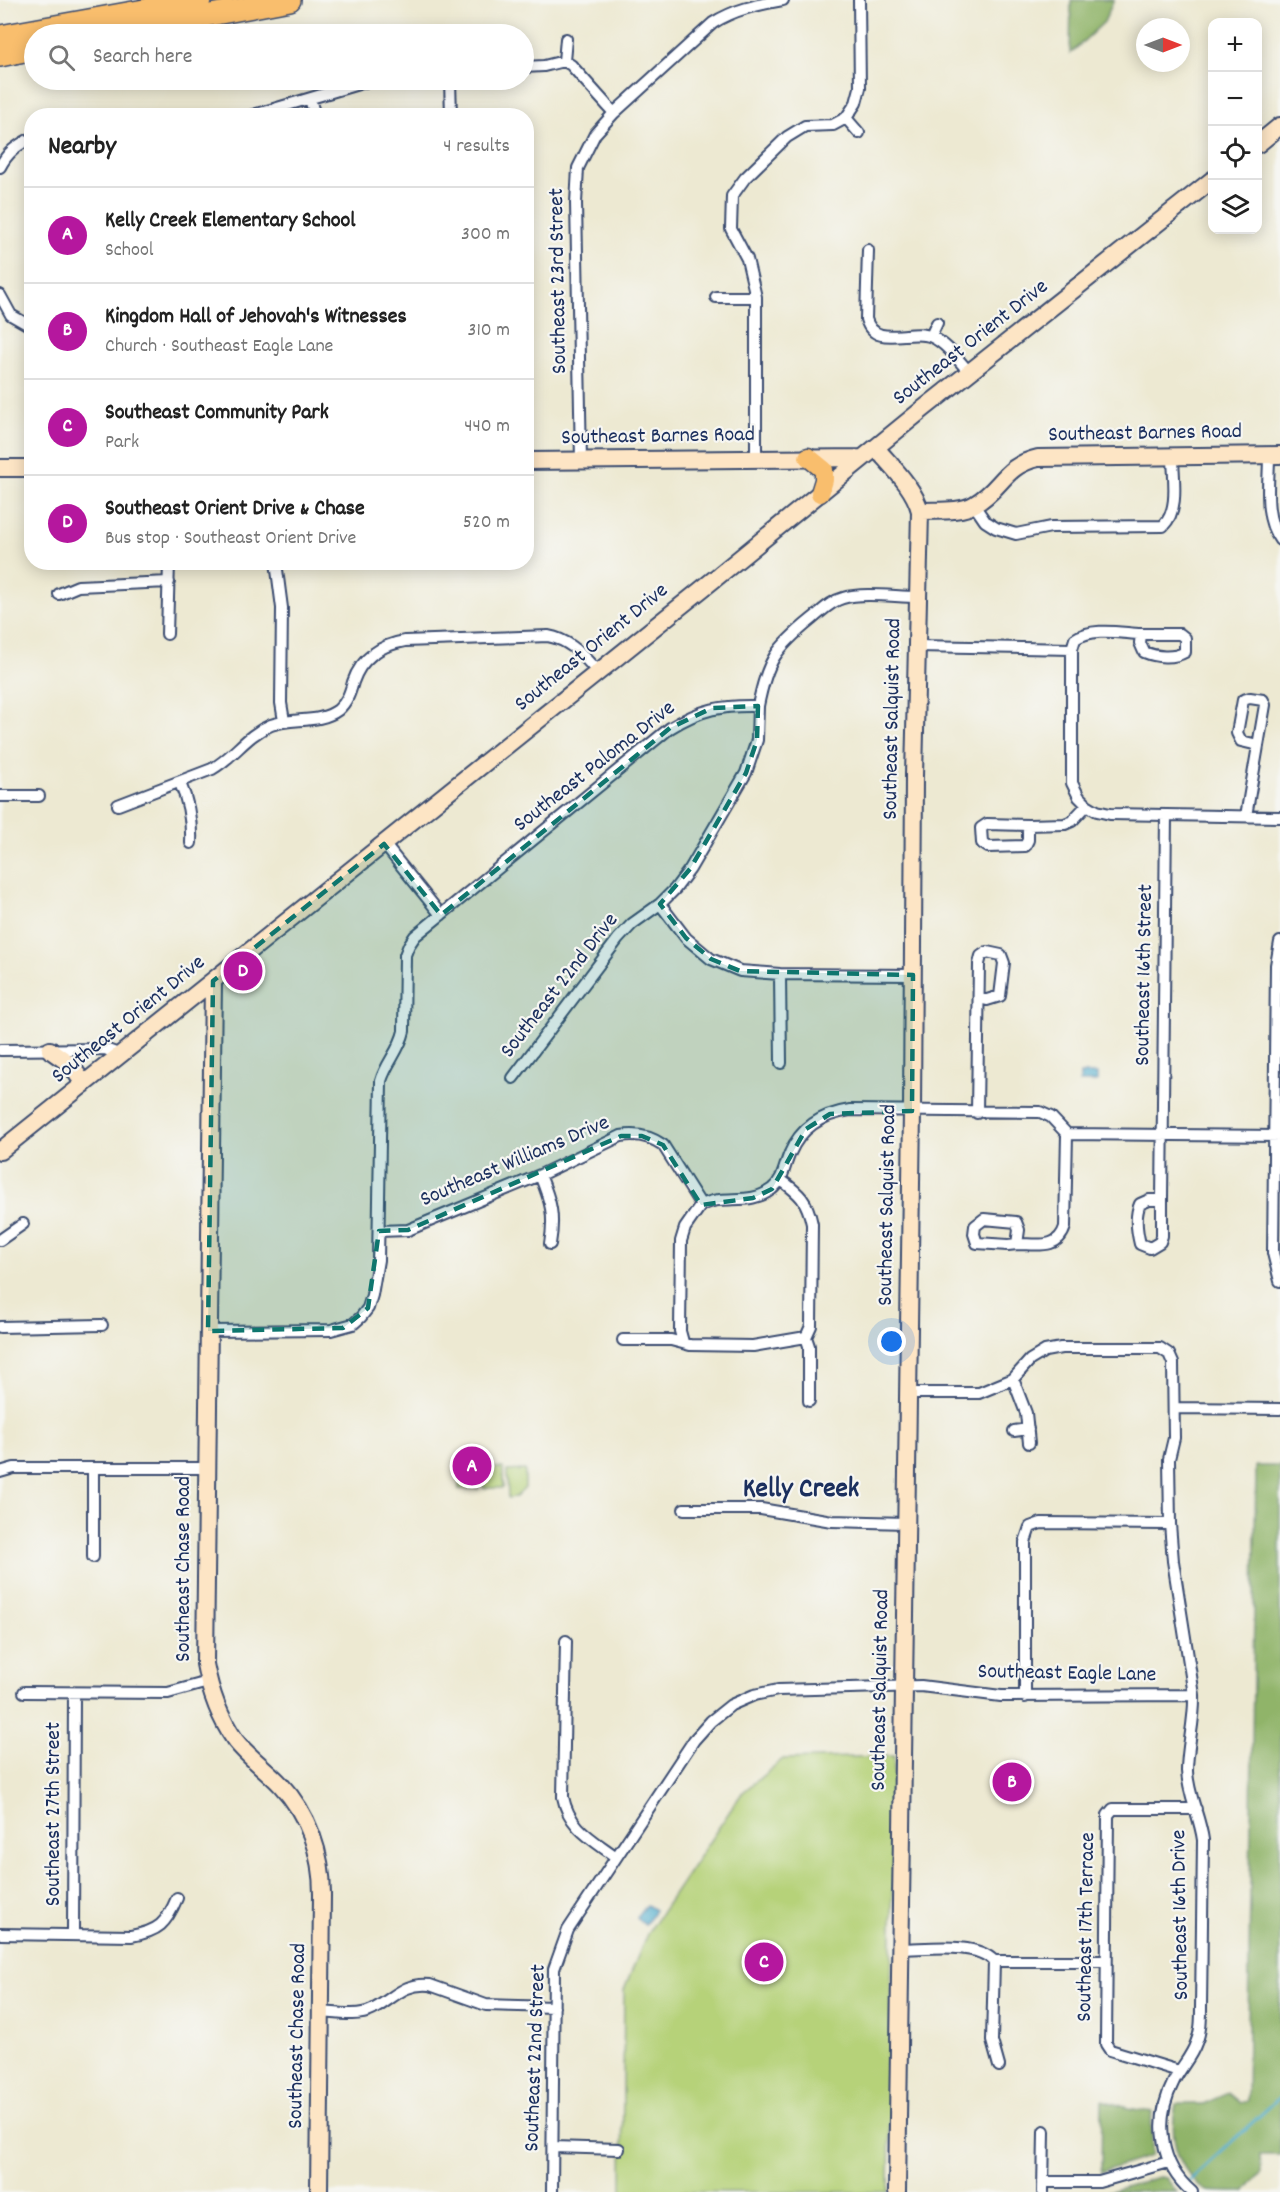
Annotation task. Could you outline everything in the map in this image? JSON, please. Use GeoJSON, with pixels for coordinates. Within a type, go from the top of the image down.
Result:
{"type":"FeatureCollection","features":[{"type":"Feature","properties":{"kind":"highway"},"geometry":{"type":"LineString","coordinates":[[71,24],[200,0]]}},
{"type":"Feature","properties":{"kind":"highway"},"geometry":{"type":"LineString","coordinates":[[162,24],[290,0]]}},
{"type":"Feature","properties":{"kind":"highway"},"geometry":{"type":"LineString","coordinates":[[0,36],[24,32]]}},
{"type":"Feature","properties":{"kind":"highway"},"geometry":{"type":"LineString","coordinates":[[0,45],[24,40]]}},
{"type":"Feature","properties":{"kind":"highway"},"geometry":{"type":"LineString","coordinates":[[0,56],[24,51]]}},
{"type":"Feature","properties":{"kind":"main road"},"geometry":{"type":"LineString","coordinates":[[808,457],[824,470],[820,493]]}},
{"type":"Feature","properties":{"kind":"street","name":"Southeast 23rd Street"},"geometry":{"type":"LineString","coordinates":[[581,461],[576,183],[578,168],[588,145],[614,113],[713,23],[729,12],[783,0]]}},
{"type":"Feature","properties":{"kind":"street"},"geometry":{"type":"LineString","coordinates":[[756,458],[756,297],[747,259],[731,229],[732,196],[745,178],[787,137],[805,126],[833,125],[846,118],[856,103],[860,88],[859,0]]}},
{"type":"Feature","properties":{"kind":"street"},"geometry":{"type":"LineString","coordinates":[[564,61],[566,39]]}},
{"type":"Feature","properties":{"kind":"street"},"geometry":{"type":"LineString","coordinates":[[534,66],[564,61],[571,65],[614,113]]}},
{"type":"Feature","properties":{"kind":"street"},"geometry":{"type":"LineString","coordinates":[[278,108],[339,90]]}},
{"type":"Feature","properties":{"kind":"street"},"geometry":{"type":"LineString","coordinates":[[450,90],[450,108]]}},
{"type":"Feature","properties":{"kind":"street"},"geometry":{"type":"LineString","coordinates":[[310,99],[313,108]]}},
{"type":"Feature","properties":{"kind":"street"},"geometry":{"type":"LineString","coordinates":[[846,118],[859,133]]}},
{"type":"Feature","properties":{"kind":"street"},"geometry":{"type":"LineString","coordinates":[[1262,140],[1280,126]]}},
{"type":"Feature","properties":{"kind":"street"},"geometry":{"type":"LineString","coordinates":[[0,167],[8,153],[24,142]]}},
{"type":"Feature","properties":{"kind":"street","name":"Southeast Orient Drive"},"geometry":{"type":"LineString","coordinates":[[0,1151],[1208,183]]}},
{"type":"Feature","properties":{"kind":"street"},"geometry":{"type":"LineString","coordinates":[[868,250],[866,319],[869,329],[882,335],[931,336],[948,349],[970,373]]}},
{"type":"Feature","properties":{"kind":"street"},"geometry":{"type":"LineString","coordinates":[[0,296],[11,315],[24,322]]}},
{"type":"Feature","properties":{"kind":"street"},"geometry":{"type":"LineString","coordinates":[[716,297],[756,297]]}},
{"type":"Feature","properties":{"kind":"street"},"geometry":{"type":"LineString","coordinates":[[931,336],[937,323]]}},
{"type":"Feature","properties":{"kind":"street"},"geometry":{"type":"LineString","coordinates":[[870,453],[908,488],[920,511],[952,510],[974,505],[985,521],[996,528],[1016,534],[1051,526],[1163,526],[1170,519],[1173,509],[1173,456]]}},
{"type":"Feature","properties":{"kind":"street","name":"Southeast Barnes Road"},"geometry":{"type":"LineString","coordinates":[[534,462],[808,457],[870,453]]}},
{"type":"Feature","properties":{"kind":"street"},"geometry":{"type":"LineString","coordinates":[[1274,455],[1269,517],[1273,531],[1280,540]]}},
{"type":"Feature","properties":{"kind":"street","name":"Southeast Barnes Road"},"geometry":{"type":"LineString","coordinates":[[974,505],[987,496],[1013,467],[1029,460],[1066,457],[1274,455]]}},
{"type":"Feature","properties":{"kind":"street"},"geometry":{"type":"LineString","coordinates":[[0,468],[24,468]]}},
{"type":"Feature","properties":{"kind":"street","name":"Southeast Salquist Road"},"geometry":{"type":"LineString","coordinates":[[897,2192],[916,646],[920,511]]}},
{"type":"Feature","properties":{"kind":"street"},"geometry":{"type":"LineString","coordinates":[[167,634],[169,570]]}},
{"type":"Feature","properties":{"kind":"street"},"geometry":{"type":"LineString","coordinates":[[277,570],[282,608],[281,703],[284,721]]}},
{"type":"Feature","properties":{"kind":"street"},"geometry":{"type":"LineString","coordinates":[[59,594],[78,586],[169,582]]}},
{"type":"Feature","properties":{"kind":"street"},"geometry":{"type":"LineString","coordinates":[[758,706],[762,684],[771,662],[785,640],[832,603],[854,597],[917,597]]}},
{"type":"Feature","properties":{"kind":"street"},"geometry":{"type":"LineString","coordinates":[[1141,634],[1083,634],[1075,639],[1072,649],[1072,783],[1079,797],[1097,811],[1110,814],[1280,817]]}},
{"type":"Feature","properties":{"kind":"street"},"geometry":{"type":"LineString","coordinates":[[118,805],[180,783],[221,764],[252,735],[270,725],[284,721],[319,718],[339,709],[346,701],[359,670],[383,647],[405,641],[548,636],[570,643],[598,672]]}},
{"type":"Feature","properties":{"kind":"street"},"geometry":{"type":"LineString","coordinates":[[916,646],[1072,649]]}},
{"type":"Feature","properties":{"kind":"street","name":"Southeast Paloma Drive"},"geometry":{"type":"LineString","coordinates":[[379,1231],[381,1082],[385,1067],[402,1042],[405,955],[415,936],[670,728],[690,716],[712,708],[735,705],[758,706]]}},
{"type":"Feature","properties":{"kind":"street","name":"Southeast 22nd Drive"},"geometry":{"type":"LineString","coordinates":[[513,1078],[618,939],[639,917],[660,904],[675,890],[690,869],[746,773],[757,740],[758,706]]}},
{"type":"Feature","properties":{"kind":"street"},"geometry":{"type":"LineString","coordinates":[[1246,816],[1258,745]]}},
{"type":"Feature","properties":{"kind":"street"},"geometry":{"type":"LineString","coordinates":[[180,783],[190,812],[191,843]]}},
{"type":"Feature","properties":{"kind":"street"},"geometry":{"type":"LineString","coordinates":[[0,796],[39,796]]}},
{"type":"Feature","properties":{"kind":"street"},"geometry":{"type":"LineString","coordinates":[[1028,825],[1065,824],[1072,821],[1087,805]]}},
{"type":"Feature","properties":{"kind":"street","name":"Southeast 16th Street"},"geometry":{"type":"LineString","coordinates":[[1162,1200],[1167,815]]}},
{"type":"Feature","properties":{"kind":"street"},"geometry":{"type":"LineString","coordinates":[[384,844],[441,915]]}},
{"type":"Feature","properties":{"kind":"street"},"geometry":{"type":"LineString","coordinates":[[660,904],[686,938],[711,959],[740,971],[780,974],[913,975]]}},
{"type":"Feature","properties":{"kind":"street"},"geometry":{"type":"LineString","coordinates":[[1280,942],[1276,965],[1277,1137],[1273,1253],[1280,1281]]}},
{"type":"Feature","properties":{"kind":"street"},"geometry":{"type":"LineString","coordinates":[[780,974],[782,1063]]}},
{"type":"Feature","properties":{"kind":"street","name":"Southeast Chase Road"},"geometry":{"type":"LineString","coordinates":[[213,981],[204,1646],[208,1682],[228,1729],[248,1754],[289,1794],[302,1813],[320,1863],[322,1883],[319,2192]]}},
{"type":"Feature","properties":{"kind":"street"},"geometry":{"type":"LineString","coordinates":[[977,1113],[979,998]]}},
{"type":"Feature","properties":{"kind":"street"},"geometry":{"type":"LineString","coordinates":[[0,1050],[105,1049],[121,1055]]}},
{"type":"Feature","properties":{"kind":"street"},"geometry":{"type":"LineString","coordinates":[[50,1050],[70,1064],[84,1084]]}},
{"type":"Feature","properties":{"kind":"street"},"geometry":{"type":"LineString","coordinates":[[683,1342],[680,1331],[681,1241],[685,1228],[701,1205],[718,1200],[760,1196],[781,1180],[796,1141],[816,1120],[830,1114],[850,1110],[1040,1112],[1051,1117],[1068,1134],[1277,1137]]}},
{"type":"Feature","properties":{"kind":"street","name":"Southeast Williams Drive"},"geometry":{"type":"LineString","coordinates":[[379,1231],[408,1230],[632,1134],[654,1139],[663,1145],[701,1205]]}},
{"type":"Feature","properties":{"kind":"street"},"geometry":{"type":"LineString","coordinates":[[1017,1244],[1057,1242],[1062,1237],[1065,1227],[1068,1134]]}},
{"type":"Feature","properties":{"kind":"street"},"geometry":{"type":"LineString","coordinates":[[540,1175],[553,1210],[554,1226],[550,1244]]}},
{"type":"Feature","properties":{"kind":"street"},"geometry":{"type":"LineString","coordinates":[[781,1180],[800,1195],[808,1208],[812,1224],[811,1326],[807,1337],[809,1401]]}},
{"type":"Feature","properties":{"kind":"street"},"geometry":{"type":"LineString","coordinates":[[0,1240],[23,1224]]}},
{"type":"Feature","properties":{"kind":"street"},"geometry":{"type":"LineString","coordinates":[[208,1331],[331,1330],[353,1324],[368,1308],[372,1295],[378,1260],[379,1231]]}},
{"type":"Feature","properties":{"kind":"street"},"geometry":{"type":"LineString","coordinates":[[0,1327],[102,1325]]}},
{"type":"Feature","properties":{"kind":"street"},"geometry":{"type":"LineString","coordinates":[[623,1340],[671,1340],[690,1345],[753,1346],[807,1337]]}},
{"type":"Feature","properties":{"kind":"street","name":"Southeast 16th Drive"},"geometry":{"type":"LineString","coordinates":[[1013,1379],[1030,1360],[1045,1351],[1061,1348],[1160,1348],[1169,1354],[1173,1363],[1174,1438],[1169,1459],[1170,1524],[1173,1562],[1194,1695],[1187,1770],[1189,1791],[1203,1840],[1200,2027],[1196,2044],[1169,2090],[1161,2130],[1169,2162],[1176,2175],[1192,2192]]}},
{"type":"Feature","properties":{"kind":"street"},"geometry":{"type":"LineString","coordinates":[[908,1393],[979,1393],[1013,1379],[1019,1392],[1029,1443]]}},
{"type":"Feature","properties":{"kind":"street"},"geometry":{"type":"LineString","coordinates":[[1174,1408],[1280,1409]]}},
{"type":"Feature","properties":{"kind":"street"},"geometry":{"type":"LineString","coordinates":[[1014,1431],[1028,1429]]}},
{"type":"Feature","properties":{"kind":"street"},"geometry":{"type":"LineString","coordinates":[[0,1472],[14,1468],[207,1468]]}},
{"type":"Feature","properties":{"kind":"street"},"geometry":{"type":"LineString","coordinates":[[93,1468],[93,1557]]}},
{"type":"Feature","properties":{"kind":"street"},"geometry":{"type":"LineString","coordinates":[[684,1509],[761,1509],[813,1519],[906,1523]]}},
{"type":"Feature","properties":{"kind":"street"},"geometry":{"type":"LineString","coordinates":[[1025,1696],[1025,1542],[1030,1527],[1041,1523],[1170,1524]]}},
{"type":"Feature","properties":{"kind":"street"},"geometry":{"type":"LineString","coordinates":[[566,1641],[563,1797],[565,1809],[578,1828],[616,1857]]}},
{"type":"Feature","properties":{"kind":"street"},"geometry":{"type":"LineString","coordinates":[[24,1692],[168,1693],[208,1682]]}},
{"type":"Feature","properties":{"kind":"street","name":"Southeast Eagle Lane"},"geometry":{"type":"LineString","coordinates":[[616,1857],[694,1740],[711,1721],[731,1706],[754,1695],[778,1690],[904,1687],[946,1688],[1001,1696],[1194,1695]]}},
{"type":"Feature","properties":{"kind":"street","name":"Southeast 27th Street"},"geometry":{"type":"LineString","coordinates":[[74,1693],[74,1935]]}},
{"type":"Feature","properties":{"kind":"street","name":"Southeast 17th Terrace"},"geometry":{"type":"LineString","coordinates":[[1179,2071],[1107,2047],[1105,2041],[1108,1815],[1113,1809],[1196,1809]]}},
{"type":"Feature","properties":{"kind":"street","name":"Southeast 22nd Street"},"geometry":{"type":"LineString","coordinates":[[552,2192],[554,1969],[567,1930],[616,1857]]}},
{"type":"Feature","properties":{"kind":"street"},"geometry":{"type":"LineString","coordinates":[[0,1934],[131,1936],[142,1934],[161,1925],[169,1917],[177,1899]]}},
{"type":"Feature","properties":{"kind":"street"},"geometry":{"type":"LineString","coordinates":[[900,1949],[969,1948],[980,1950],[994,1960],[1106,1961]]}},
{"type":"Feature","properties":{"kind":"street"},"geometry":{"type":"LineString","coordinates":[[994,1960],[992,2041],[999,2066]]}},
{"type":"Feature","properties":{"kind":"street"},"geometry":{"type":"LineString","coordinates":[[321,2012],[371,2010],[397,1992],[421,1984],[430,1985],[486,2006],[554,2007]]}},
{"type":"Feature","properties":{"kind":"street"},"geometry":{"type":"LineString","coordinates":[[1044,2131],[1043,2187],[1099,2182],[1169,2162]]}},
{"type":"Feature","properties":{"kind":"street"},"geometry":{"type":"LineString","coordinates":[[553,2147],[620,2149]]}},
{"type":"Feature","properties":{"kind":"highlighted area"},"geometry":{"type":"Polygon","coordinates":[[[758,706],[757,740],[746,773],[690,869],[660,904],[686,938],[711,959],[740,971],[913,975],[912,1111],[830,1114],[806,1129],[772,1189],[753,1198],[701,1205],[663,1145],[642,1136],[621,1136],[408,1230],[379,1231],[368,1308],[343,1328],[208,1331],[213,981],[384,844],[441,915],[670,728],[712,708],[758,706]]]}},
{"type":"Feature","properties":{"kind":"green space"},"geometry":{"type":"Polygon","coordinates":[[[1071,0],[1114,0],[1104,22],[1070,54],[1071,0]]]}},
{"type":"Feature","properties":{"kind":"green space"},"geometry":{"type":"Polygon","coordinates":[[[466,1454],[479,1454],[479,1467],[461,1468],[461,1461],[466,1461],[466,1454]]]}},
{"type":"Feature","properties":{"kind":"green space"},"geometry":{"type":"Polygon","coordinates":[[[1256,1466],[1280,1466],[1280,2155],[1260,2155],[1261,2172],[1245,2192],[1212,2191],[1200,2186],[1181,2162],[1175,2144],[1173,2125],[1176,2104],[1203,2104],[1228,2093],[1240,2103],[1247,2101],[1256,1466]]]}},
{"type":"Feature","properties":{"kind":"green space"},"geometry":{"type":"Polygon","coordinates":[[[483,1468],[503,1468],[503,1488],[483,1488],[483,1468]]]}},
{"type":"Feature","properties":{"kind":"green space"},"geometry":{"type":"Polygon","coordinates":[[[525,1470],[525,1488],[516,1497],[508,1498],[507,1471],[525,1470]]]}},
{"type":"Feature","properties":{"kind":"green space"},"geometry":{"type":"Polygon","coordinates":[[[459,1472],[478,1472],[478,1489],[459,1489],[459,1472]]]}},
{"type":"Feature","properties":{"kind":"green space"},"geometry":{"type":"Polygon","coordinates":[[[894,1756],[889,2192],[622,2192],[624,1990],[647,1934],[742,1793],[783,1759],[894,1756]]]}},
{"type":"Feature","properties":{"kind":"green space"},"geometry":{"type":"Polygon","coordinates":[[[1102,2100],[1152,2112],[1151,2156],[1101,2172],[1102,2100]]]}},
{"type":"Feature","properties":{"kind":"green space"},"geometry":{"type":"Polygon","coordinates":[[[1159,2177],[1166,2178],[1177,2192],[1107,2192],[1159,2177]]]}},
{"type":"Feature","properties":{"kind":"water"},"geometry":{"type":"Polygon","coordinates":[[[1080,1074],[1097,1074],[1097,1082],[1080,1082],[1080,1074]]]}},
{"type":"Feature","properties":{"kind":"water"},"geometry":{"type":"Polygon","coordinates":[[[647,1905],[655,1910],[645,1925],[637,1918],[647,1905]]]}},
{"type":"Feature","properties":{"kind":"waterway","name":"Kelly Creek"},"geometry":{"type":"LineString","coordinates":[[1187,2183],[1280,2097]]}},
{"type":"Feature","properties":{"kind":"place","name":"Southeast Orient Drive & Chase"},"geometry":{"type":"Point","coordinates":[243,971]}},
{"type":"Feature","properties":{"kind":"place","name":"Kelly Creek Elementary School"},"geometry":{"type":"Point","coordinates":[472,1466]}},
{"type":"Feature","properties":{"kind":"place","name":"Kingdom Hall of Jehovah's Witnesses"},"geometry":{"type":"Point","coordinates":[1012,1782]}},
{"type":"Feature","properties":{"kind":"place","name":"Southeast Community Park"},"geometry":{"type":"Point","coordinates":[764,1962]}},
{"type":"Feature","properties":{"kind":"district","name":"Kelly Creek"},"geometry":{"type":"Point","coordinates":[801,1491]}}]}
